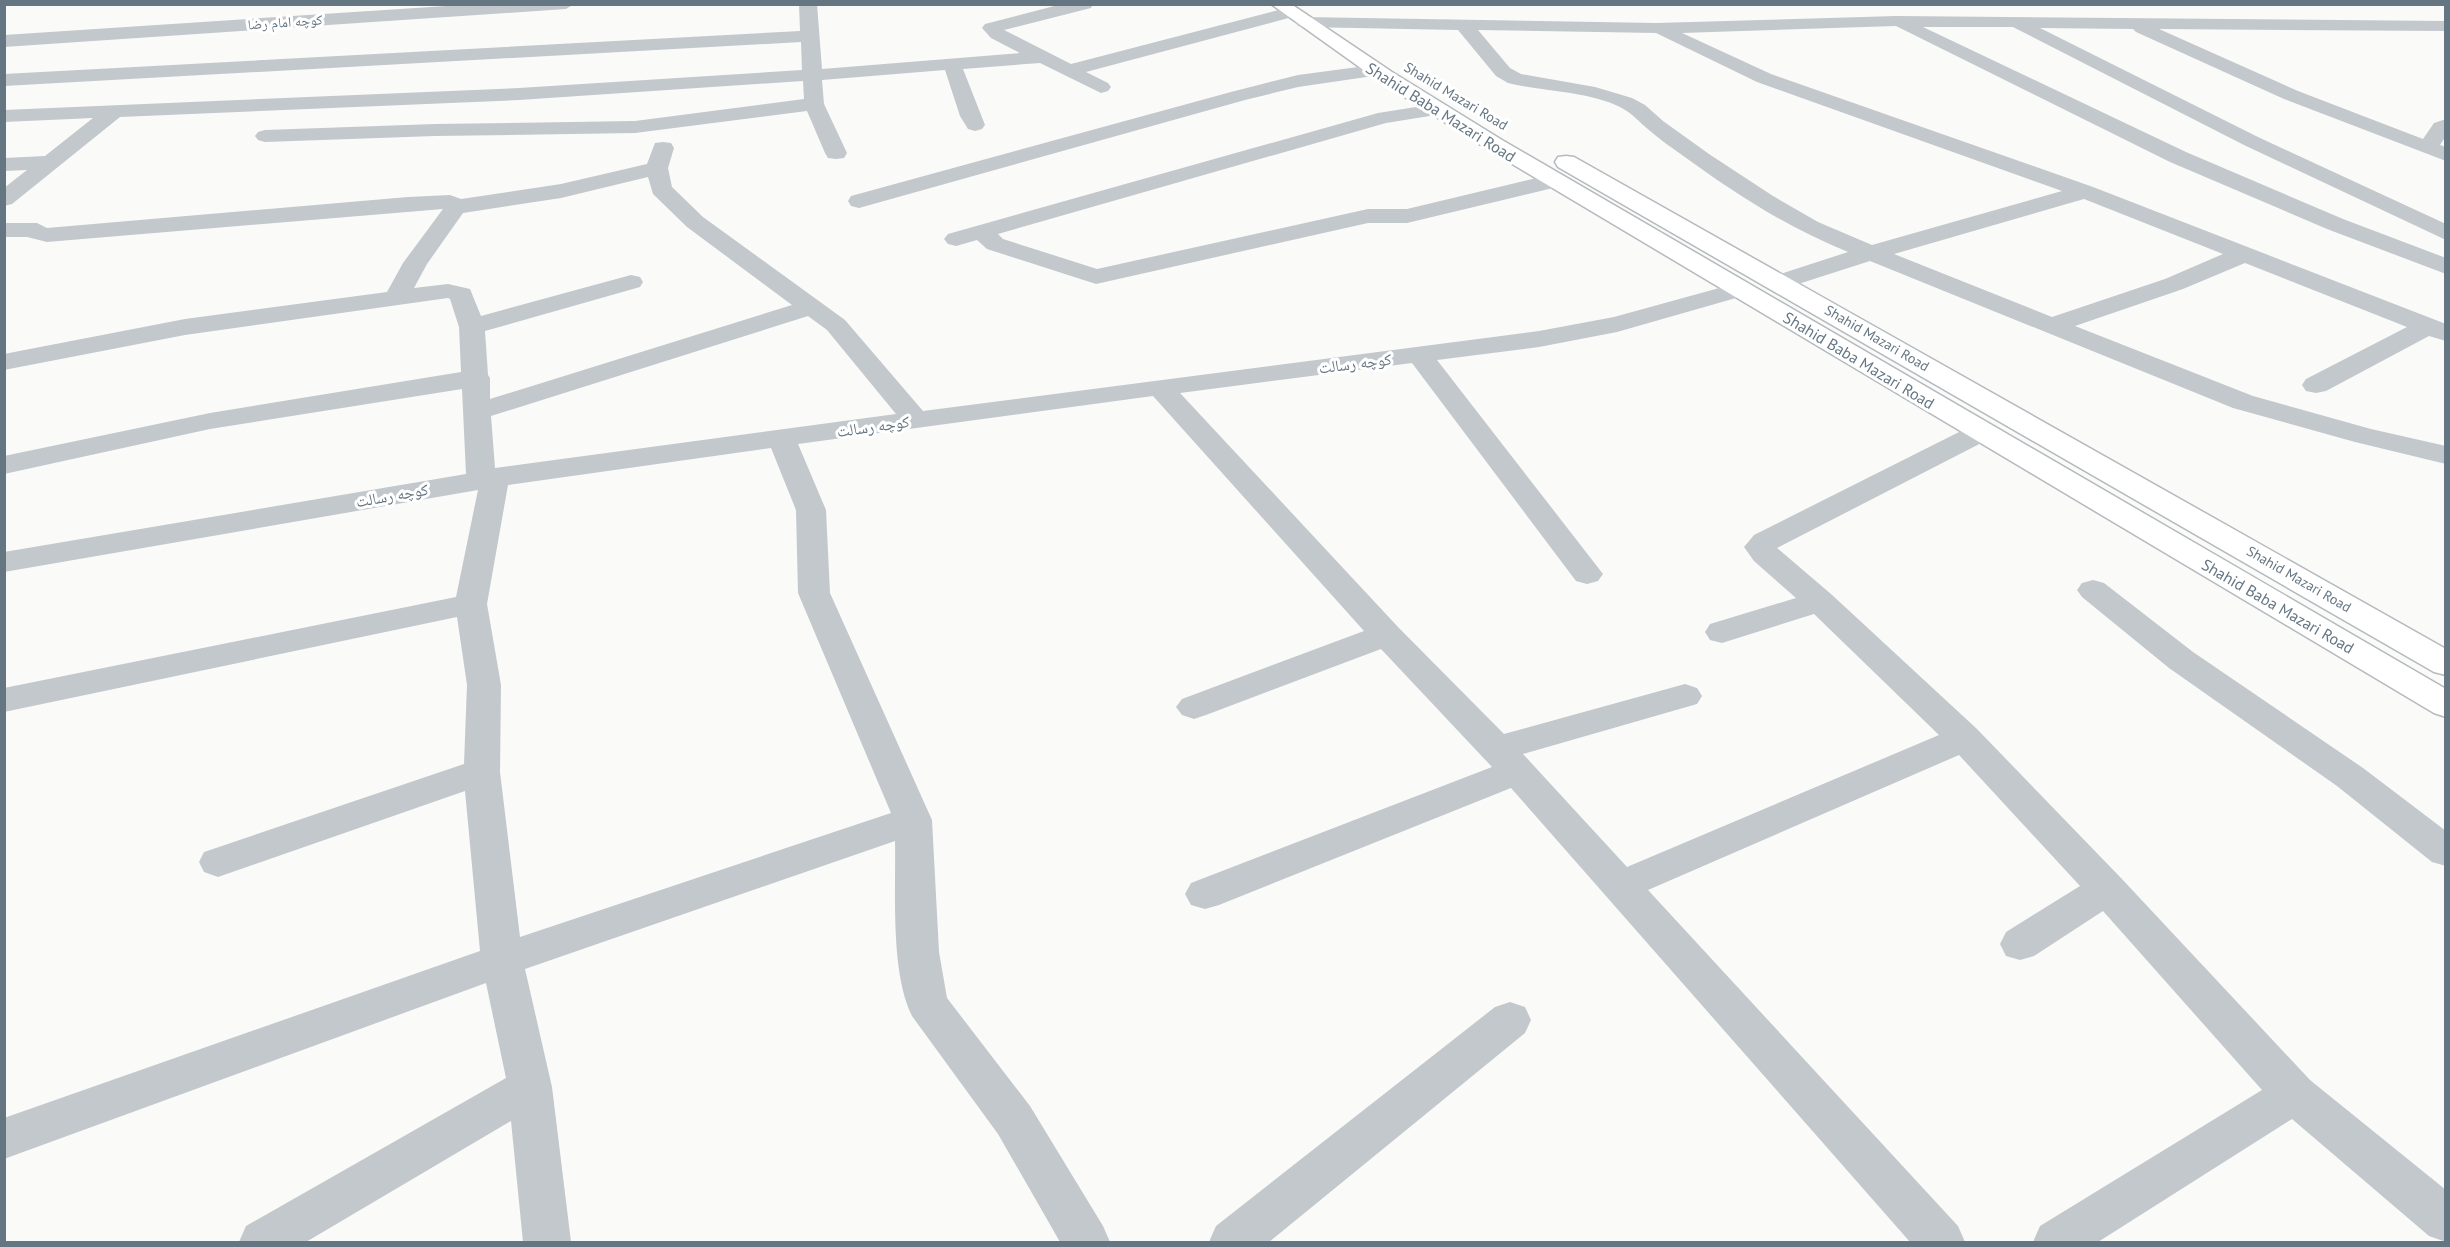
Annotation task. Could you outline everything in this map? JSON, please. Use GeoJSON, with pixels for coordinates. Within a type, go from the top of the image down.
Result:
{"type":"FeatureCollection","features":[{"type":"Feature","properties":{"kind":"main road","name":"Shahid Mazari Road"},"geometry":{"type":"LineString","coordinates":[[1297,11],[1341,22],[1403,65],[1465,103],[2445,663]]}},
{"type":"Feature","properties":{"kind":"main road","name":"Shahid Baba Mazari Road"},"geometry":{"type":"LineString","coordinates":[[1297,11],[1373,71],[1435,110],[2445,705]]}},
{"type":"Feature","properties":{"kind":"street"},"geometry":{"type":"LineString","coordinates":[[269,22],[286,4]]}},
{"type":"Feature","properties":{"kind":"street","name":"کوچه امام رضا"},"geometry":{"type":"LineString","coordinates":[[4,41],[566,4]]}},
{"type":"Feature","properties":{"kind":"street"},"geometry":{"type":"LineString","coordinates":[[808,4],[808,36],[814,104],[836,153]]}},
{"type":"Feature","properties":{"kind":"street"},"geometry":{"type":"LineString","coordinates":[[1085,4],[991,28],[998,34],[1101,87]]}},
{"type":"Feature","properties":{"kind":"street"},"geometry":{"type":"LineString","coordinates":[[1772,4],[1802,25]]}},
{"type":"Feature","properties":{"kind":"street"},"geometry":{"type":"LineString","coordinates":[[1498,9],[1534,26]]}},
{"type":"Feature","properties":{"kind":"street"},"geometry":{"type":"LineString","coordinates":[[2405,9],[2445,21]]}},
{"type":"Feature","properties":{"kind":"street"},"geometry":{"type":"LineString","coordinates":[[1070,70],[1297,11]]}},
{"type":"Feature","properties":{"kind":"street"},"geometry":{"type":"LineString","coordinates":[[1896,21],[2178,157],[2335,224],[2445,267]]}},
{"type":"Feature","properties":{"kind":"street"},"geometry":{"type":"LineString","coordinates":[[1341,22],[1656,27],[1896,21],[2445,26]]}},
{"type":"Feature","properties":{"kind":"street"},"geometry":{"type":"LineString","coordinates":[[2013,21],[2240,135],[2445,232]]}},
{"type":"Feature","properties":{"kind":"street"},"geometry":{"type":"LineString","coordinates":[[2129,22],[2291,95],[2436,151],[2445,125]]}},
{"type":"Feature","properties":{"kind":"street"},"geometry":{"type":"LineString","coordinates":[[1463,24],[1503,72],[1515,79],[1603,95],[1634,106],[1653,124],[1791,219],[2243,402],[2365,436],[2445,455]]}},
{"type":"Feature","properties":{"kind":"street"},"geometry":{"type":"LineString","coordinates":[[1656,27],[1764,78],[2085,192],[2437,329]]}},
{"type":"Feature","properties":{"kind":"street"},"geometry":{"type":"LineString","coordinates":[[4,80],[808,36]]}},
{"type":"Feature","properties":{"kind":"street"},"geometry":{"type":"LineString","coordinates":[[4,116],[519,94],[1042,57]]}},
{"type":"Feature","properties":{"kind":"street"},"geometry":{"type":"LineString","coordinates":[[952,64],[970,116],[975,124]]}},
{"type":"Feature","properties":{"kind":"street"},"geometry":{"type":"LineString","coordinates":[[859,201],[1238,96],[1298,81],[1373,71]]}},
{"type":"Feature","properties":{"kind":"street"},"geometry":{"type":"LineString","coordinates":[[265,136],[670,124],[814,104]]}},
{"type":"Feature","properties":{"kind":"street"},"geometry":{"type":"LineString","coordinates":[[956,239],[1385,117],[1435,110]]}},
{"type":"Feature","properties":{"kind":"street"},"geometry":{"type":"LineString","coordinates":[[4,199],[115,111]]}},
{"type":"Feature","properties":{"kind":"street"},"geometry":{"type":"LineString","coordinates":[[670,124],[657,168],[661,189],[695,222],[836,325],[916,420]]}},
{"type":"Feature","properties":{"kind":"street"},"geometry":{"type":"LineString","coordinates":[[4,165],[49,162]]}},
{"type":"Feature","properties":{"kind":"street"},"geometry":{"type":"LineString","coordinates":[[396,299],[415,263],[456,207],[561,191],[657,168]]}},
{"type":"Feature","properties":{"kind":"street"},"geometry":{"type":"LineString","coordinates":[[981,232],[995,244],[1096,278],[1368,216],[1407,216],[1553,181]]}},
{"type":"Feature","properties":{"kind":"street"},"geometry":{"type":"LineString","coordinates":[[1780,282],[1871,253],[2085,192]]}},
{"type":"Feature","properties":{"kind":"street"},"geometry":{"type":"LineString","coordinates":[[4,230],[37,230],[37,234],[47,235],[408,204],[450,202],[456,207]]}},
{"type":"Feature","properties":{"kind":"street"},"geometry":{"type":"LineString","coordinates":[[2052,326],[2174,284],[2245,254]]}},
{"type":"Feature","properties":{"kind":"street"},"geometry":{"type":"LineString","coordinates":[[472,327],[631,282]]}},
{"type":"Feature","properties":{"kind":"street","name":"کوچه رسالت"},"geometry":{"type":"LineString","coordinates":[[4,562],[488,478],[1573,333],[1617,324],[1741,289]]}},
{"type":"Feature","properties":{"kind":"street"},"geometry":{"type":"LineString","coordinates":[[4,362],[185,327],[448,291],[461,294],[472,327],[477,378],[477,412],[488,478],[471,604],[484,685],[482,772],[502,960],[530,1087],[548,1242]]}},
{"type":"Feature","properties":{"kind":"street"},"geometry":{"type":"LineString","coordinates":[[477,412],[812,307]]}},
{"type":"Feature","properties":{"kind":"street"},"geometry":{"type":"LineString","coordinates":[[2316,385],[2437,329]]}},
{"type":"Feature","properties":{"kind":"street"},"geometry":{"type":"LineString","coordinates":[[1420,355],[1587,574]]}},
{"type":"Feature","properties":{"kind":"street"},"geometry":{"type":"LineString","coordinates":[[4,465],[210,421],[477,378]]}},
{"type":"Feature","properties":{"kind":"street"},"geometry":{"type":"LineString","coordinates":[[1160,387],[1386,635],[1507,760],[1941,1242]]}},
{"type":"Feature","properties":{"kind":"street"},"geometry":{"type":"LineString","coordinates":[[1981,432],[1764,542],[1760,547],[1765,554],[1820,600],[1964,738],[2108,889],[2295,1094],[2445,1220]]}},
{"type":"Feature","properties":{"kind":"street"},"geometry":{"type":"LineString","coordinates":[[781,438],[811,510],[814,593],[913,820],[918,952],[927,1004],[1014,1120],[1086,1242]]}},
{"type":"Feature","properties":{"kind":"street"},"geometry":{"type":"LineString","coordinates":[[2093,590],[2181,660],[2350,777],[2445,852]]}},
{"type":"Feature","properties":{"kind":"street"},"geometry":{"type":"LineString","coordinates":[[1722,632],[1820,600]]}},
{"type":"Feature","properties":{"kind":"street"},"geometry":{"type":"LineString","coordinates":[[4,700],[471,604]]}},
{"type":"Feature","properties":{"kind":"street"},"geometry":{"type":"LineString","coordinates":[[1194,707],[1386,635]]}},
{"type":"Feature","properties":{"kind":"street"},"geometry":{"type":"LineString","coordinates":[[1205,894],[1507,760],[1685,696]]}},
{"type":"Feature","properties":{"kind":"street"},"geometry":{"type":"LineString","coordinates":[[1620,886],[1964,738]]}},
{"type":"Feature","properties":{"kind":"street"},"geometry":{"type":"LineString","coordinates":[[218,862],[482,772]]}},
{"type":"Feature","properties":{"kind":"street"},"geometry":{"type":"LineString","coordinates":[[4,1139],[502,960],[913,820]]}},
{"type":"Feature","properties":{"kind":"street"},"geometry":{"type":"LineString","coordinates":[[2020,944],[2108,889]]}},
{"type":"Feature","properties":{"kind":"street"},"geometry":{"type":"LineString","coordinates":[[1233,1242],[1510,1020]]}},
{"type":"Feature","properties":{"kind":"street"},"geometry":{"type":"LineString","coordinates":[[263,1242],[530,1087]]}},
{"type":"Feature","properties":{"kind":"street"},"geometry":{"type":"LineString","coordinates":[[2057,1242],[2295,1094]]}}]}
